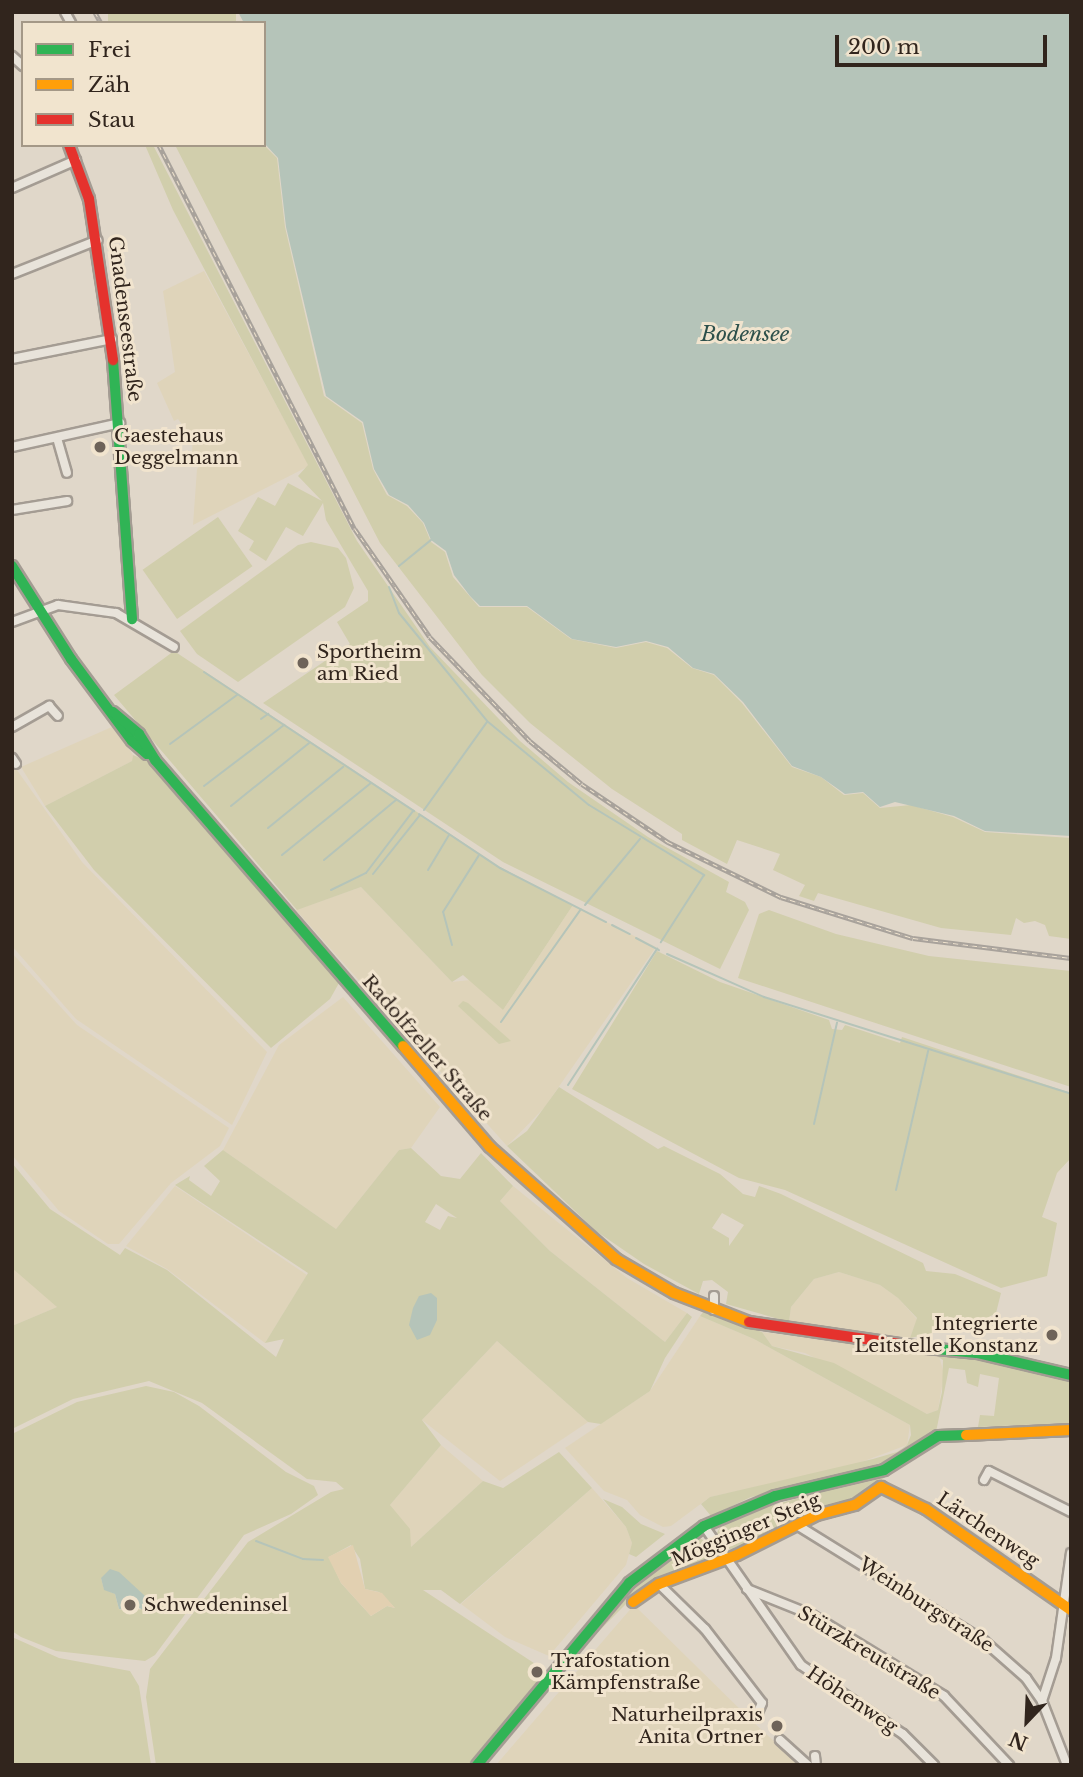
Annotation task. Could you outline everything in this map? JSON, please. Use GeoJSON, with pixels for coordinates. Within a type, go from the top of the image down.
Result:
{"type":"FeatureCollection","features":[{"type":"Feature","properties":{"kind":"street","name":"Gnadenseestraße"},"geometry":{"type":"LineString","coordinates":[[70,147],[98,240],[112,339],[132,619]]}},
{"type":"Feature","properties":{"kind":"street"},"geometry":{"type":"LineString","coordinates":[[12,188],[76,160]]}},
{"type":"Feature","properties":{"kind":"street"},"geometry":{"type":"LineString","coordinates":[[12,274],[98,240]]}},
{"type":"Feature","properties":{"kind":"street"},"geometry":{"type":"LineString","coordinates":[[12,359],[112,339]]}},
{"type":"Feature","properties":{"kind":"street"},"geometry":{"type":"LineString","coordinates":[[12,447],[120,423]]}},
{"type":"Feature","properties":{"kind":"street"},"geometry":{"type":"LineString","coordinates":[[57,438],[67,473]]}},
{"type":"Feature","properties":{"kind":"street"},"geometry":{"type":"LineString","coordinates":[[12,510],[67,501]]}},
{"type":"Feature","properties":{"kind":"street","name":"Radolfzeller Straße"},"geometry":{"type":"LineString","coordinates":[[12,566],[71,659],[113,712],[139,734],[155,760],[517,1173],[616,1259],[653,1283],[714,1310],[802,1334],[977,1353],[1071,1375]]}},
{"type":"Feature","properties":{"kind":"street"},"geometry":{"type":"LineString","coordinates":[[12,622],[58,605],[132,619],[174,647]]}},
{"type":"Feature","properties":{"kind":"street"},"geometry":{"type":"LineString","coordinates":[[12,727],[49,706],[58,716]]}},
{"type":"Feature","properties":{"kind":"street"},"geometry":{"type":"LineString","coordinates":[[714,1296],[714,1310]]}},
{"type":"Feature","properties":{"kind":"street"},"geometry":{"type":"LineString","coordinates":[[477,1765],[629,1583],[704,1526],[775,1496],[884,1470],[938,1436],[1070,1433]]}},
{"type":"Feature","properties":{"kind":"street"},"geometry":{"type":"LineString","coordinates":[[984,1480],[989,1471],[1071,1512]]}},
{"type":"Feature","properties":{"kind":"street","name":"Mögginger Steig"},"geometry":{"type":"LineString","coordinates":[[633,1602],[659,1584],[724,1560],[797,1525],[855,1505],[881,1487]]}},
{"type":"Feature","properties":{"kind":"street","name":"Lärchenweg"},"geometry":{"type":"LineString","coordinates":[[881,1487],[926,1509],[1068,1607]]}},
{"type":"Feature","properties":{"kind":"street","name":"Weinburgstraße"},"geometry":{"type":"LineString","coordinates":[[797,1525],[984,1641],[1026,1678],[1042,1701],[1066,1765]]}},
{"type":"Feature","properties":{"kind":"street","name":"Höhenweg"},"geometry":{"type":"LineString","coordinates":[[704,1526],[724,1560],[801,1665],[903,1734],[934,1765]]}},
{"type":"Feature","properties":{"kind":"street"},"geometry":{"type":"LineString","coordinates":[[1042,1701],[1068,1607],[1071,1553]]}},
{"type":"Feature","properties":{"kind":"street","name":"Mögginger Steig"},"geometry":{"type":"LineString","coordinates":[[659,1584],[705,1629],[762,1703],[758,1712]]}},
{"type":"Feature","properties":{"kind":"street","name":"Stürzkreutstraße"},"geometry":{"type":"LineString","coordinates":[[747,1589],[812,1615],[944,1696],[1009,1765]]}},
{"type":"Feature","properties":{"kind":"street"},"geometry":{"type":"LineString","coordinates":[[780,1740],[808,1765]]}},
{"type":"Feature","properties":{"kind":"shaded area"},"geometry":{"type":"Polygon","coordinates":[[[108,12],[236,12],[236,21],[108,21],[108,12]]]}},
{"type":"Feature","properties":{"kind":"shaded area"},"geometry":{"type":"Polygon","coordinates":[[[146,147],[154,147],[357,541],[430,647],[520,741],[568,782],[648,837],[729,882],[726,892],[745,902],[749,910],[720,969],[503,862],[263,703],[350,644],[337,622],[368,601],[368,591],[326,520],[323,503],[303,536],[286,527],[266,561],[249,550],[254,541],[238,531],[258,497],[275,506],[288,483],[322,501],[298,476],[308,465],[173,210],[146,147]]]}},
{"type":"Feature","properties":{"kind":"shaded area"},"geometry":{"type":"Polygon","coordinates":[[[176,147],[266,147],[277,158],[285,227],[324,396],[362,423],[373,469],[387,495],[407,506],[423,523],[431,542],[445,552],[453,577],[479,607],[527,607],[571,639],[616,648],[646,642],[667,648],[692,668],[714,675],[742,703],[792,767],[821,777],[844,795],[863,793],[880,808],[911,805],[953,817],[985,832],[1071,838],[1071,939],[1049,936],[1045,925],[1035,921],[1024,923],[1016,918],[1011,935],[941,928],[818,893],[814,901],[799,896],[805,885],[773,870],[780,854],[737,840],[727,864],[682,840],[682,834],[612,789],[530,723],[482,675],[380,543],[176,147]]]}},
{"type":"Feature","properties":{"kind":"shaded area"},"geometry":{"type":"Polygon","coordinates":[[[204,271],[309,466],[193,525],[197,469],[204,461],[202,454],[192,452],[193,440],[178,419],[174,421],[157,383],[175,372],[163,291],[204,271]]]}},
{"type":"Feature","properties":{"kind":"shaded area"},"geometry":{"type":"Polygon","coordinates":[[[218,517],[252,566],[177,619],[143,570],[218,517]]]}},
{"type":"Feature","properties":{"kind":"shaded area"},"geometry":{"type":"Polygon","coordinates":[[[311,542],[338,548],[346,558],[354,588],[345,607],[238,682],[197,654],[180,631],[298,545],[311,542]]]}},
{"type":"Feature","properties":{"kind":"shaded area"},"geometry":{"type":"Polygon","coordinates":[[[174,651],[500,867],[573,905],[503,1010],[463,975],[452,982],[361,887],[297,910],[114,695],[174,651]]]}},
{"type":"Feature","properties":{"kind":"shaded area"},"geometry":{"type":"Polygon","coordinates":[[[114,726],[133,755],[132,761],[45,806],[21,767],[114,726]]]}},
{"type":"Feature","properties":{"kind":"shaded area"},"geometry":{"type":"Polygon","coordinates":[[[133,755],[149,762],[174,789],[339,983],[330,999],[271,1048],[94,870],[45,806],[132,761],[133,755]]]}},
{"type":"Feature","properties":{"kind":"shaded area"},"geometry":{"type":"Polygon","coordinates":[[[12,763],[82,862],[267,1052],[232,1125],[76,1019],[12,946],[12,763]]]}},
{"type":"Feature","properties":{"kind":"shaded area"},"geometry":{"type":"Polygon","coordinates":[[[361,887],[452,982],[470,980],[503,1010],[573,905],[656,947],[544,1108],[507,1146],[296,910],[361,887]]]}},
{"type":"Feature","properties":{"kind":"shaded area"},"geometry":{"type":"Polygon","coordinates":[[[769,910],[836,934],[929,956],[1071,971],[1071,1087],[738,978],[759,914],[769,910]]]}},
{"type":"Feature","properties":{"kind":"shaded area"},"geometry":{"type":"Polygon","coordinates":[[[657,951],[720,982],[829,1020],[832,1029],[842,1030],[845,1025],[900,1043],[902,1037],[1071,1093],[1071,1158],[1057,1173],[1042,1217],[1057,1223],[1047,1276],[1001,1288],[785,1190],[739,1178],[572,1089],[657,951]]]}},
{"type":"Feature","properties":{"kind":"shaded area"},"geometry":{"type":"Polygon","coordinates":[[[12,953],[77,1025],[229,1128],[220,1146],[171,1183],[119,1244],[108,1244],[59,1211],[12,1155],[12,953]]]}},
{"type":"Feature","properties":{"kind":"shaded area"},"geometry":{"type":"Polygon","coordinates":[[[343,997],[440,1107],[411,1148],[399,1150],[336,1229],[223,1150],[279,1045],[343,997]]]}},
{"type":"Feature","properties":{"kind":"shaded area"},"geometry":{"type":"Polygon","coordinates":[[[463,1001],[511,1041],[499,1044],[458,1006],[463,1001]]]}},
{"type":"Feature","properties":{"kind":"shaded area"},"geometry":{"type":"Polygon","coordinates":[[[559,1087],[658,1149],[664,1146],[720,1174],[743,1194],[755,1197],[759,1186],[781,1194],[923,1263],[926,1271],[955,1274],[1001,1293],[996,1313],[977,1324],[910,1338],[917,1318],[898,1298],[880,1285],[839,1272],[814,1279],[791,1307],[789,1322],[726,1304],[728,1292],[712,1280],[703,1281],[699,1294],[644,1264],[596,1231],[507,1146],[527,1131],[559,1087]],[[722,1213],[712,1228],[729,1238],[729,1246],[744,1225],[722,1213]]]}},
{"type":"Feature","properties":{"kind":"shaded area"},"geometry":{"type":"Polygon","coordinates":[[[411,1148],[441,1176],[460,1179],[481,1153],[513,1186],[500,1201],[550,1251],[665,1342],[687,1313],[692,1317],[665,1358],[650,1391],[601,1424],[588,1422],[497,1341],[422,1420],[441,1445],[390,1505],[410,1529],[411,1547],[483,1481],[503,1488],[559,1452],[592,1488],[460,1604],[441,1590],[423,1590],[546,1671],[470,1765],[156,1765],[146,1697],[150,1669],[248,1542],[331,1492],[344,1489],[336,1482],[307,1479],[202,1403],[149,1381],[73,1399],[12,1429],[12,1326],[57,1307],[12,1268],[12,1163],[50,1209],[120,1255],[125,1248],[167,1270],[276,1357],[284,1339],[265,1343],[308,1273],[175,1185],[190,1176],[189,1180],[211,1196],[220,1181],[204,1166],[223,1150],[336,1229],[399,1150],[411,1148]],[[436,1204],[425,1222],[440,1230],[448,1216],[457,1218],[436,1204]],[[351,1545],[329,1557],[341,1583],[371,1616],[387,1606],[395,1608],[379,1592],[365,1589],[360,1559],[351,1545]]]}},
{"type":"Feature","properties":{"kind":"shaded area"},"geometry":{"type":"Polygon","coordinates":[[[175,1186],[307,1275],[265,1343],[167,1269],[126,1246],[175,1186]]]}},
{"type":"Feature","properties":{"kind":"shaded area"},"geometry":{"type":"Polygon","coordinates":[[[513,1186],[627,1278],[687,1313],[665,1342],[550,1251],[500,1201],[513,1186]]]}},
{"type":"Feature","properties":{"kind":"shaded area"},"geometry":{"type":"Polygon","coordinates":[[[12,1268],[48,1294],[57,1307],[12,1326],[12,1268]]]}},
{"type":"Feature","properties":{"kind":"shaded area"},"geometry":{"type":"Polygon","coordinates":[[[839,1272],[880,1285],[898,1298],[917,1319],[910,1338],[789,1322],[791,1307],[814,1279],[839,1272]]]}},
{"type":"Feature","properties":{"kind":"shaded area"},"geometry":{"type":"Polygon","coordinates":[[[704,1311],[762,1332],[772,1346],[834,1363],[927,1414],[938,1410],[942,1392],[943,1360],[934,1354],[967,1355],[1071,1380],[1071,1423],[978,1427],[980,1415],[994,1416],[999,1378],[980,1374],[978,1387],[967,1383],[965,1370],[949,1368],[936,1432],[904,1454],[853,1473],[751,1497],[711,1516],[701,1504],[710,1497],[897,1452],[907,1445],[911,1435],[910,1425],[754,1339],[700,1316],[704,1311]]]}},
{"type":"Feature","properties":{"kind":"shaded area"},"geometry":{"type":"Polygon","coordinates":[[[700,1316],[754,1339],[910,1425],[907,1445],[851,1466],[710,1497],[671,1526],[663,1527],[640,1515],[627,1500],[604,1491],[565,1448],[650,1391],[700,1316]]]}},
{"type":"Feature","properties":{"kind":"shaded area"},"geometry":{"type":"Polygon","coordinates":[[[762,1332],[939,1356],[944,1374],[938,1410],[927,1414],[805,1353],[772,1346],[762,1332]]]}},
{"type":"Feature","properties":{"kind":"shaded area"},"geometry":{"type":"Polygon","coordinates":[[[497,1341],[588,1422],[500,1481],[422,1420],[497,1341]]]}},
{"type":"Feature","properties":{"kind":"shaded area"},"geometry":{"type":"Polygon","coordinates":[[[146,1386],[174,1392],[199,1406],[286,1472],[314,1486],[318,1495],[291,1514],[244,1535],[155,1655],[145,1661],[56,1651],[12,1631],[12,1434],[77,1402],[146,1386]],[[101,1578],[104,1589],[115,1594],[119,1609],[126,1611],[130,1602],[140,1610],[148,1601],[132,1586],[101,1578]]]}},
{"type":"Feature","properties":{"kind":"shaded area"},"geometry":{"type":"Polygon","coordinates":[[[441,1445],[483,1481],[411,1547],[390,1505],[441,1445]]]}},
{"type":"Feature","properties":{"kind":"shaded area"},"geometry":{"type":"Polygon","coordinates":[[[892,1472],[861,1495],[818,1509],[746,1547],[732,1551],[715,1537],[720,1527],[749,1512],[892,1472]]]}},
{"type":"Feature","properties":{"kind":"shaded area"},"geometry":{"type":"Polygon","coordinates":[[[592,1488],[626,1527],[632,1543],[626,1565],[549,1656],[505,1637],[461,1604],[592,1488]]]}},
{"type":"Feature","properties":{"kind":"shaded area"},"geometry":{"type":"Polygon","coordinates":[[[603,1499],[622,1507],[641,1524],[665,1534],[636,1557],[629,1554],[632,1543],[626,1527],[603,1499]]]}},
{"type":"Feature","properties":{"kind":"shaded area"},"geometry":{"type":"Polygon","coordinates":[[[697,1536],[713,1547],[712,1560],[630,1600],[566,1664],[622,1597],[697,1536]]]}},
{"type":"Feature","properties":{"kind":"shaded area"},"geometry":{"type":"Polygon","coordinates":[[[634,1605],[752,1721],[800,1765],[496,1765],[634,1605]]]}},
{"type":"Feature","properties":{"kind":"shaded area"},"geometry":{"type":"Polygon","coordinates":[[[12,1637],[59,1658],[130,1671],[139,1686],[151,1765],[12,1765],[12,1637]]]}},
{"type":"Feature","properties":{"kind":"sand"},"geometry":{"type":"Polygon","coordinates":[[[353,1545],[365,1589],[382,1593],[395,1608],[387,1606],[371,1616],[341,1583],[328,1557],[353,1545]]]}},
{"type":"Feature","properties":{"kind":"water","name":"Bodensee"},"geometry":{"type":"Polygon","coordinates":[[[238,12],[1071,12],[1071,836],[985,831],[954,816],[895,802],[880,807],[863,792],[845,794],[821,777],[792,766],[743,702],[714,674],[693,668],[668,647],[646,641],[616,647],[572,639],[527,606],[480,606],[454,575],[446,551],[431,540],[424,523],[408,505],[389,495],[374,469],[363,422],[326,396],[286,227],[278,158],[266,145],[266,21],[243,21],[238,12]]]}},
{"type":"Feature","properties":{"kind":"water"},"geometry":{"type":"Polygon","coordinates":[[[431,1293],[437,1298],[437,1320],[430,1335],[417,1340],[409,1325],[413,1308],[419,1296],[431,1293]]]}},
{"type":"Feature","properties":{"kind":"water"},"geometry":{"type":"Polygon","coordinates":[[[110,1569],[119,1572],[145,1596],[150,1607],[146,1612],[130,1602],[126,1605],[129,1610],[119,1609],[115,1594],[104,1590],[101,1578],[110,1569]]]}},
{"type":"Feature","properties":{"kind":"waterway"},"geometry":{"type":"LineString","coordinates":[[399,566],[431,540]]}},
{"type":"Feature","properties":{"kind":"waterway"},"geometry":{"type":"LineString","coordinates":[[389,587],[399,613],[487,721],[589,805],[704,875],[661,942]]}},
{"type":"Feature","properties":{"kind":"waterway"},"geometry":{"type":"LineString","coordinates":[[204,672],[414,811]]}},
{"type":"Feature","properties":{"kind":"waterway"},"geometry":{"type":"LineString","coordinates":[[170,744],[237,695]]}},
{"type":"Feature","properties":{"kind":"waterway"},"geometry":{"type":"LineString","coordinates":[[261,719],[268,714]]}},
{"type":"Feature","properties":{"kind":"waterway"},"geometry":{"type":"LineString","coordinates":[[424,810],[487,722]]}},
{"type":"Feature","properties":{"kind":"waterway"},"geometry":{"type":"LineString","coordinates":[[204,786],[284,725]]}},
{"type":"Feature","properties":{"kind":"waterway"},"geometry":{"type":"LineString","coordinates":[[231,806],[309,743]]}},
{"type":"Feature","properties":{"kind":"waterway"},"geometry":{"type":"LineString","coordinates":[[268,828],[343,767]]}},
{"type":"Feature","properties":{"kind":"waterway"},"geometry":{"type":"LineString","coordinates":[[282,855],[371,783]]}},
{"type":"Feature","properties":{"kind":"waterway"},"geometry":{"type":"LineString","coordinates":[[324,860],[396,800]]}},
{"type":"Feature","properties":{"kind":"waterway"},"geometry":{"type":"LineString","coordinates":[[331,890],[366,873],[413,811]]}},
{"type":"Feature","properties":{"kind":"waterway"},"geometry":{"type":"LineString","coordinates":[[419,814],[500,868],[606,922]]}},
{"type":"Feature","properties":{"kind":"waterway"},"geometry":{"type":"LineString","coordinates":[[373,874],[420,815]]}},
{"type":"Feature","properties":{"kind":"waterway"},"geometry":{"type":"LineString","coordinates":[[428,870],[449,835]]}},
{"type":"Feature","properties":{"kind":"waterway"},"geometry":{"type":"LineString","coordinates":[[585,905],[640,839]]}},
{"type":"Feature","properties":{"kind":"waterway"},"geometry":{"type":"LineString","coordinates":[[452,945],[443,912],[479,855]]}},
{"type":"Feature","properties":{"kind":"waterway"},"geometry":{"type":"LineString","coordinates":[[501,1022],[581,909]]}},
{"type":"Feature","properties":{"kind":"waterway"},"geometry":{"type":"LineString","coordinates":[[612,925],[630,934]]}},
{"type":"Feature","properties":{"kind":"waterway"},"geometry":{"type":"LineString","coordinates":[[636,938],[659,950]]}},
{"type":"Feature","properties":{"kind":"waterway"},"geometry":{"type":"LineString","coordinates":[[568,1085],[657,949]]}},
{"type":"Feature","properties":{"kind":"waterway"},"geometry":{"type":"LineString","coordinates":[[667,954],[764,997],[1071,1094]]}},
{"type":"Feature","properties":{"kind":"waterway"},"geometry":{"type":"LineString","coordinates":[[814,1124],[837,1023]]}},
{"type":"Feature","properties":{"kind":"waterway"},"geometry":{"type":"LineString","coordinates":[[896,1190],[928,1051]]}},
{"type":"Feature","properties":{"kind":"waterway"},"geometry":{"type":"LineString","coordinates":[[256,1541],[303,1559],[323,1560]]}},
{"type":"Feature","properties":{"kind":"railway"},"geometry":{"type":"LineString","coordinates":[[95,12],[100,21]]}},
{"type":"Feature","properties":{"kind":"railway"},"geometry":{"type":"LineString","coordinates":[[160,147],[355,529],[430,637],[530,741],[582,784],[668,842],[781,897],[913,938],[1071,958]]}},
{"type":"Feature","properties":{"kind":"traffic: fast"},"geometry":{"type":"LineString","coordinates":[[113,360],[132,619]]}},
{"type":"Feature","properties":{"kind":"traffic: fast"},"geometry":{"type":"LineString","coordinates":[[12,566],[71,659],[132,741],[147,754]]}},
{"type":"Feature","properties":{"kind":"traffic: fast"},"geometry":{"type":"LineString","coordinates":[[113,712],[139,734],[155,760],[403,1046]]}},
{"type":"Feature","properties":{"kind":"traffic: fast"},"geometry":{"type":"LineString","coordinates":[[927,1348],[977,1353],[1071,1375]]}},
{"type":"Feature","properties":{"kind":"traffic: fast"},"geometry":{"type":"LineString","coordinates":[[477,1765],[629,1583],[704,1526],[775,1496],[884,1470],[938,1436],[966,1435]]}},
{"type":"Feature","properties":{"kind":"traffic: slow"},"geometry":{"type":"LineString","coordinates":[[403,1046],[490,1147],[616,1259],[674,1293],[749,1322]]}},
{"type":"Feature","properties":{"kind":"traffic: slow"},"geometry":{"type":"LineString","coordinates":[[966,1435],[1071,1430]]}},
{"type":"Feature","properties":{"kind":"traffic: slow"},"geometry":{"type":"LineString","coordinates":[[633,1602],[659,1584],[737,1555],[817,1515],[855,1505],[881,1487],[926,1509],[1071,1610]]}},
{"type":"Feature","properties":{"kind":"traffic: jam"},"geometry":{"type":"LineString","coordinates":[[70,147],[89,199],[113,360]]}},
{"type":"Feature","properties":{"kind":"traffic: jam"},"geometry":{"type":"LineString","coordinates":[[749,1322],[927,1348]]}},
{"type":"Feature","properties":{"kind":"place","name":"Gaestehaus Deggelmann"},"geometry":{"type":"Point","coordinates":[100,447]}},
{"type":"Feature","properties":{"kind":"place","name":"Sportheim am Ried"},"geometry":{"type":"Point","coordinates":[303,663]}},
{"type":"Feature","properties":{"kind":"place","name":"Integrierte Leitstelle Konstanz"},"geometry":{"type":"Point","coordinates":[1052,1335]}},
{"type":"Feature","properties":{"kind":"place","name":"Schwedeninsel"},"geometry":{"type":"Point","coordinates":[130,1605]}},
{"type":"Feature","properties":{"kind":"place","name":"Trafostation Kämpfenstraße"},"geometry":{"type":"Point","coordinates":[537,1672]}},
{"type":"Feature","properties":{"kind":"place","name":"Naturheilpraxis Anita Ortner"},"geometry":{"type":"Point","coordinates":[777,1726]}}]}
